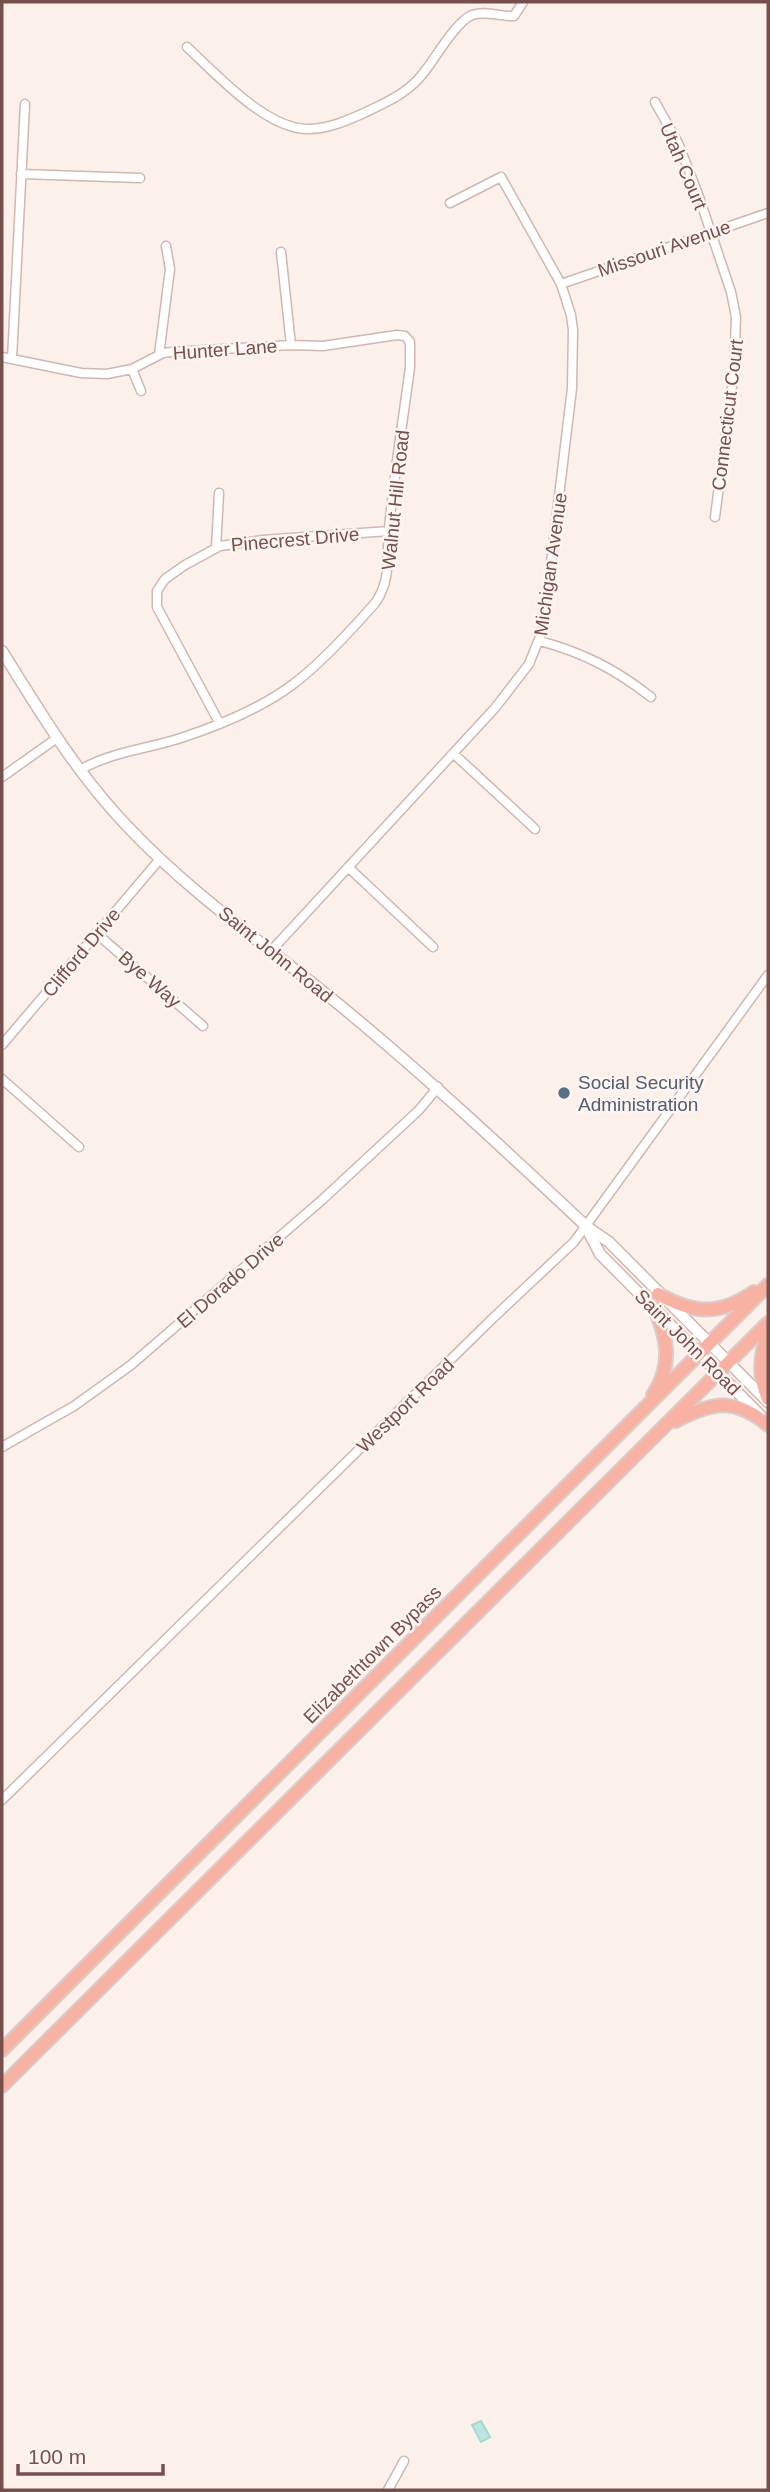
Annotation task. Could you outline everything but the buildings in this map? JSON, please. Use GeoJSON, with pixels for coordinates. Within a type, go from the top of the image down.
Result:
{"type":"FeatureCollection","features":[{"type":"Feature","properties":{"kind":"highway"},"geometry":{"type":"LineString","coordinates":[[639,1415],[657,1388],[667,1362],[665,1334],[656,1300],[703,1311],[718,1309],[746,1297],[768,1283]]}},
{"type":"Feature","properties":{"kind":"highway","name":"Elizabethtown Bypass"},"geometry":{"type":"LineString","coordinates":[[2,2050],[768,1283]]}},
{"type":"Feature","properties":{"kind":"highway"},"geometry":{"type":"LineString","coordinates":[[2,2086],[768,1323]]}},
{"type":"Feature","properties":{"kind":"highway"},"geometry":{"type":"LineString","coordinates":[[768,1332],[763,1345],[761,1372],[768,1401]]}},
{"type":"Feature","properties":{"kind":"highway"},"geometry":{"type":"LineString","coordinates":[[658,1433],[708,1406],[736,1406],[750,1411],[768,1424]]}},
{"type":"Feature","properties":{"kind":"street"},"geometry":{"type":"LineString","coordinates":[[187,47],[254,106],[280,122],[299,129],[319,128],[347,120],[409,88],[467,18],[483,13],[510,17],[514,16],[521,6]]}},
{"type":"Feature","properties":{"kind":"street","name":"Utah Court"},"geometry":{"type":"LineString","coordinates":[[655,102],[683,156],[710,232]]}},
{"type":"Feature","properties":{"kind":"street"},"geometry":{"type":"LineString","coordinates":[[12,359],[25,104]]}},
{"type":"Feature","properties":{"kind":"street"},"geometry":{"type":"LineString","coordinates":[[21,174],[140,178]]}},
{"type":"Feature","properties":{"kind":"street","name":"Michigan Avenue"},"geometry":{"type":"LineString","coordinates":[[271,951],[454,754],[520,678],[540,641],[557,525],[574,360],[572,315],[561,284],[501,177],[450,203]]}},
{"type":"Feature","properties":{"kind":"street","name":"Missouri Avenue"},"geometry":{"type":"LineString","coordinates":[[561,284],[768,213]]}},
{"type":"Feature","properties":{"kind":"street","name":"Connecticut Court"},"geometry":{"type":"LineString","coordinates":[[710,232],[731,292],[736,330],[734,371],[715,517]]}},
{"type":"Feature","properties":{"kind":"street"},"geometry":{"type":"LineString","coordinates":[[159,355],[170,269],[166,246]]}},
{"type":"Feature","properties":{"kind":"street"},"geometry":{"type":"LineString","coordinates":[[281,252],[291,345]]}},
{"type":"Feature","properties":{"kind":"street","name":"Hunter Lane"},"geometry":{"type":"LineString","coordinates":[[2,357],[81,373],[107,374],[132,369],[159,355],[183,351],[291,345],[323,346],[397,335],[410,342]]}},
{"type":"Feature","properties":{"kind":"street","name":"Walnut Hill Road"},"geometry":{"type":"LineString","coordinates":[[80,770],[103,758],[179,739],[220,724],[263,703],[293,684],[369,610],[382,593],[388,571],[388,531],[410,367],[410,342]]}},
{"type":"Feature","properties":{"kind":"street"},"geometry":{"type":"LineString","coordinates":[[132,369],[141,391]]}},
{"type":"Feature","properties":{"kind":"street"},"geometry":{"type":"LineString","coordinates":[[216,548],[219,493]]}},
{"type":"Feature","properties":{"kind":"street","name":"Pinecrest Drive"},"geometry":{"type":"LineString","coordinates":[[220,724],[164,621],[156,599],[165,579],[216,548],[263,540],[388,531]]}},
{"type":"Feature","properties":{"kind":"street"},"geometry":{"type":"LineString","coordinates":[[540,641],[609,667],[651,696]]}},
{"type":"Feature","properties":{"kind":"street","name":"Saint John Road"},"geometry":{"type":"LineString","coordinates":[[2,650],[57,738],[119,818],[160,859],[438,1087],[586,1226],[610,1242],[700,1354],[768,1424]]}},
{"type":"Feature","properties":{"kind":"street"},"geometry":{"type":"LineString","coordinates":[[2,777],[57,738]]}},
{"type":"Feature","properties":{"kind":"street"},"geometry":{"type":"LineString","coordinates":[[454,754],[534,829]]}},
{"type":"Feature","properties":{"kind":"street","name":"Clifford Drive"},"geometry":{"type":"LineString","coordinates":[[2,1045],[160,859]]}},
{"type":"Feature","properties":{"kind":"street"},"geometry":{"type":"LineString","coordinates":[[348,867],[433,947]]}},
{"type":"Feature","properties":{"kind":"street","name":"Bye Way"},"geometry":{"type":"LineString","coordinates":[[96,933],[204,1026]]}},
{"type":"Feature","properties":{"kind":"street","name":"Westport Road"},"geometry":{"type":"LineString","coordinates":[[2,1800],[492,1319],[574,1242],[768,975]]}},
{"type":"Feature","properties":{"kind":"street"},"geometry":{"type":"LineString","coordinates":[[2,1079],[79,1147]]}},
{"type":"Feature","properties":{"kind":"street","name":"El Dorado Drive"},"geometry":{"type":"LineString","coordinates":[[2,1447],[74,1406],[131,1365],[322,1200],[419,1110],[438,1087]]}},
{"type":"Feature","properties":{"kind":"street","name":"Saint John Road"},"geometry":{"type":"LineString","coordinates":[[586,1226],[600,1254],[710,1343],[768,1401]]}},
{"type":"Feature","properties":{"kind":"street"},"geometry":{"type":"LineString","coordinates":[[388,2490],[404,2461]]}},
{"type":"Feature","properties":{"kind":"water"},"geometry":{"type":"Polygon","coordinates":[[[481,2421],[490,2437],[481,2442],[472,2425],[481,2421]]]}},
{"type":"Feature","properties":{"kind":"place","name":"Social Security Administration"},"geometry":{"type":"Point","coordinates":[564,1093]}}]}
